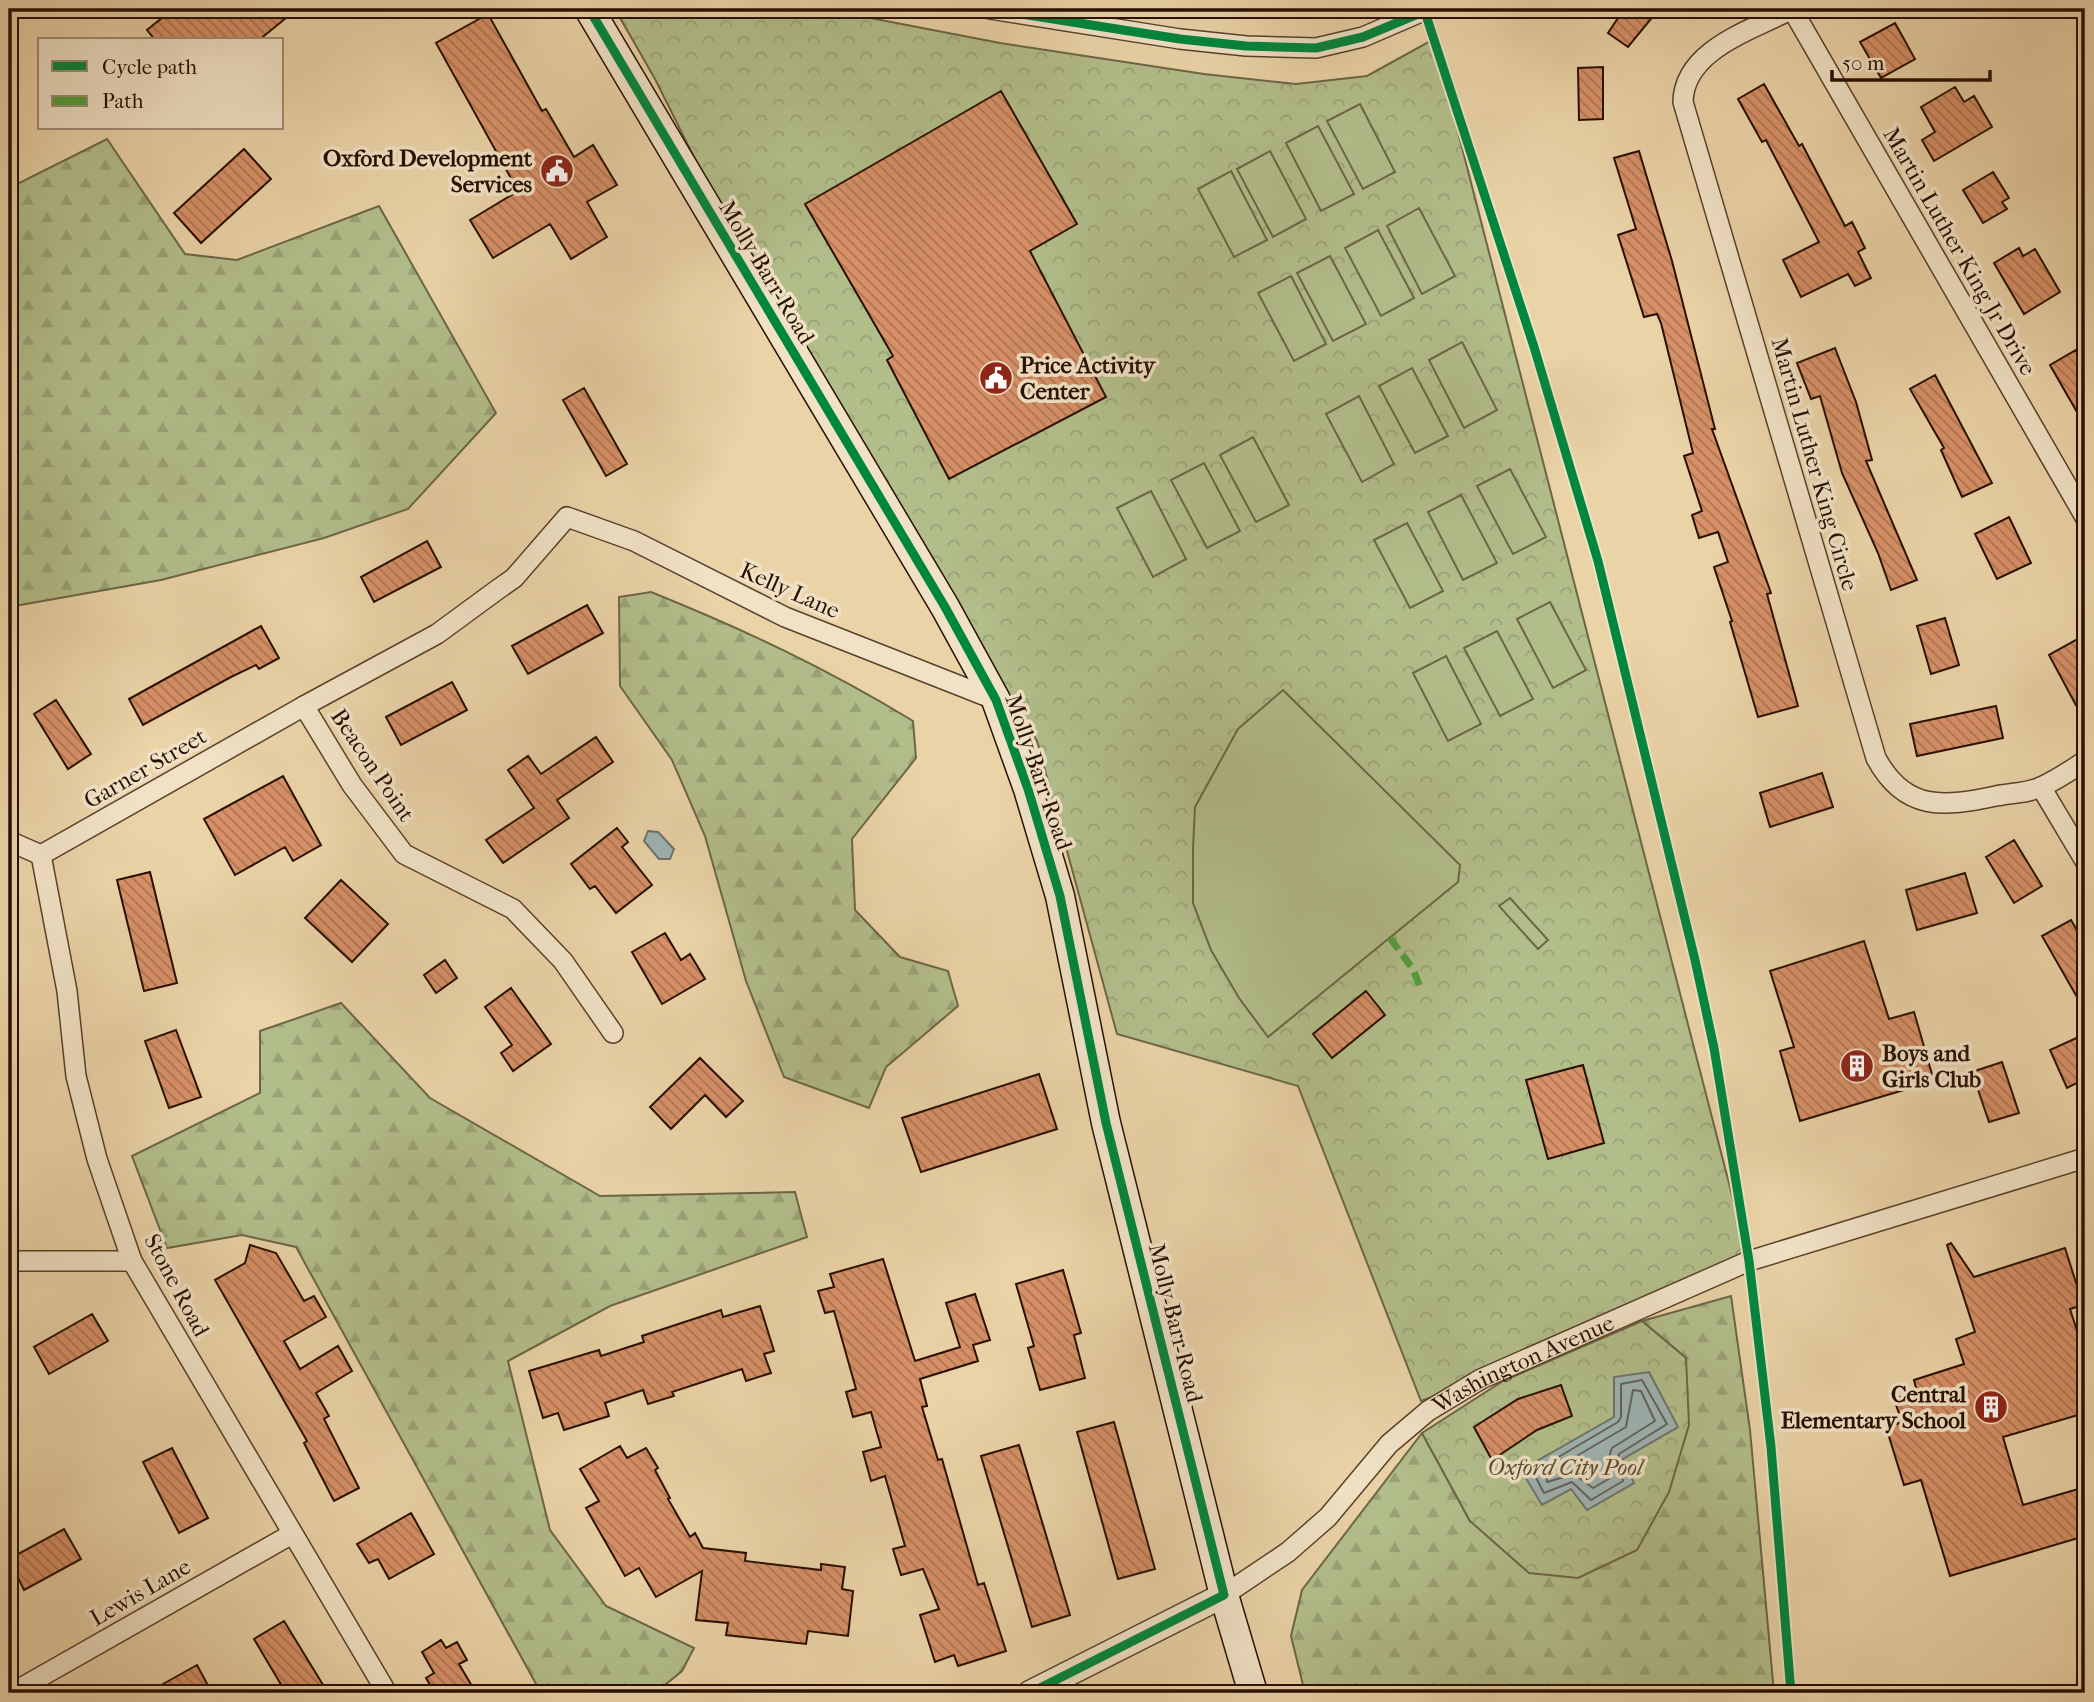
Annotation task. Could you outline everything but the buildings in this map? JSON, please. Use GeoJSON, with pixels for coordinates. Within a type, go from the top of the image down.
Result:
{"type":"FeatureCollection","features":[{"type":"Feature","properties":{"kind":"main road","name":"Molly Barr Road"},"geometry":{"type":"LineString","coordinates":[[589,9],[945,607],[996,700],[1028,789],[1060,896],[1106,1123],[1224,1595],[1253,1693]]}},
{"type":"Feature","properties":{"kind":"street"},"geometry":{"type":"LineString","coordinates":[[990,9],[1181,39],[1246,46],[1316,48],[1363,37],[1428,9]]}},
{"type":"Feature","properties":{"kind":"street","name":"Martin Luther King Jr Drive"},"geometry":{"type":"LineString","coordinates":[[1792,9],[2085,517]]}},
{"type":"Feature","properties":{"kind":"street","name":"Martin Luther King Circle"},"geometry":{"type":"LineString","coordinates":[[1792,9],[1708,54],[1692,70],[1683,87],[1683,102],[1876,758],[1884,773],[1900,790],[1933,804],[1953,805],[2041,788],[2085,761]]}},
{"type":"Feature","properties":{"kind":"street","name":"Kelly Lane"},"geometry":{"type":"LineString","coordinates":[[568,517],[634,541],[785,617],[996,700]]}},
{"type":"Feature","properties":{"kind":"street","name":"Beacon Point"},"geometry":{"type":"LineString","coordinates":[[568,517],[514,578],[437,634],[304,706],[352,785],[404,854],[513,909],[563,961],[613,1033]]}},
{"type":"Feature","properties":{"kind":"street","name":"Garner Street"},"geometry":{"type":"LineString","coordinates":[[41,855],[304,706]]}},
{"type":"Feature","properties":{"kind":"street"},"geometry":{"type":"LineString","coordinates":[[2041,788],[2085,861]]}},
{"type":"Feature","properties":{"kind":"street"},"geometry":{"type":"LineString","coordinates":[[9,841],[41,855]]}},
{"type":"Feature","properties":{"kind":"street","name":"Stone Road"},"geometry":{"type":"LineString","coordinates":[[41,855],[67,991],[76,1076],[97,1159],[132,1261],[387,1693]]}},
{"type":"Feature","properties":{"kind":"street","name":"Washington Avenue"},"geometry":{"type":"LineString","coordinates":[[1030,1693],[1224,1595],[1288,1552],[1328,1517],[1389,1444],[1428,1410],[1481,1379],[1749,1261],[2085,1158]]}},
{"type":"Feature","properties":{"kind":"street"},"geometry":{"type":"LineString","coordinates":[[9,1262],[132,1261]]}},
{"type":"Feature","properties":{"kind":"street","name":"Lewis Lane"},"geometry":{"type":"LineString","coordinates":[[12,1693],[292,1534]]}},
{"type":"Feature","properties":{"kind":"green space"},"geometry":{"type":"Polygon","coordinates":[[[615,9],[837,9],[855,15],[1000,43],[1204,74],[1296,84],[1367,76],[1434,39],[1749,1261],[1481,1379],[1421,1401],[1298,1086],[1117,1034],[1037,741],[791,351],[655,79],[615,9]]]}},
{"type":"Feature","properties":{"kind":"green space"},"geometry":{"type":"Polygon","coordinates":[[[1360,104],[1395,172],[1363,189],[1327,121],[1360,104]]]}},
{"type":"Feature","properties":{"kind":"green space"},"geometry":{"type":"Polygon","coordinates":[[[1318,126],[1354,194],[1321,211],[1286,143],[1318,126]]]}},
{"type":"Feature","properties":{"kind":"green space"},"geometry":{"type":"Polygon","coordinates":[[[107,139],[185,254],[237,260],[379,206],[496,413],[408,509],[324,538],[161,580],[9,607],[9,188],[107,139]]]}},
{"type":"Feature","properties":{"kind":"green space"},"geometry":{"type":"Polygon","coordinates":[[[1270,151],[1306,219],[1273,237],[1237,169],[1270,151]]]}},
{"type":"Feature","properties":{"kind":"green space"},"geometry":{"type":"Polygon","coordinates":[[[1231,171],[1267,240],[1234,257],[1198,189],[1231,171]]]}},
{"type":"Feature","properties":{"kind":"green space"},"geometry":{"type":"Polygon","coordinates":[[[1419,208],[1455,276],[1422,294],[1387,226],[1419,208]]]}},
{"type":"Feature","properties":{"kind":"green space"},"geometry":{"type":"Polygon","coordinates":[[[1378,230],[1414,298],[1381,316],[1345,248],[1378,230]]]}},
{"type":"Feature","properties":{"kind":"green space"},"geometry":{"type":"Polygon","coordinates":[[[1330,256],[1366,324],[1333,341],[1297,273],[1330,256]]]}},
{"type":"Feature","properties":{"kind":"green space"},"geometry":{"type":"Polygon","coordinates":[[[1291,276],[1326,344],[1294,361],[1258,293],[1291,276]]]}},
{"type":"Feature","properties":{"kind":"green space"},"geometry":{"type":"Polygon","coordinates":[[[1462,342],[1497,410],[1464,428],[1429,360],[1462,342]]]}},
{"type":"Feature","properties":{"kind":"green space"},"geometry":{"type":"Polygon","coordinates":[[[1412,368],[1448,436],[1415,453],[1379,386],[1412,368]]]}},
{"type":"Feature","properties":{"kind":"green space"},"geometry":{"type":"Polygon","coordinates":[[[1359,396],[1394,464],[1362,482],[1326,414],[1359,396]]]}},
{"type":"Feature","properties":{"kind":"green space"},"geometry":{"type":"Polygon","coordinates":[[[1253,437],[1289,505],[1256,522],[1220,455],[1253,437]]]}},
{"type":"Feature","properties":{"kind":"green space"},"geometry":{"type":"Polygon","coordinates":[[[1204,463],[1240,531],[1207,548],[1171,480],[1204,463]]]}},
{"type":"Feature","properties":{"kind":"green space"},"geometry":{"type":"Polygon","coordinates":[[[1510,469],[1546,537],[1513,554],[1477,486],[1510,469]]]}},
{"type":"Feature","properties":{"kind":"green space"},"geometry":{"type":"Polygon","coordinates":[[[1151,491],[1186,559],[1153,577],[1117,508],[1151,491]]]}},
{"type":"Feature","properties":{"kind":"green space"},"geometry":{"type":"Polygon","coordinates":[[[1461,495],[1497,563],[1463,580],[1428,512],[1461,495]]]}},
{"type":"Feature","properties":{"kind":"green space"},"geometry":{"type":"Polygon","coordinates":[[[1407,523],[1443,591],[1410,608],[1374,540],[1407,523]]]}},
{"type":"Feature","properties":{"kind":"green space"},"geometry":{"type":"Polygon","coordinates":[[[651,592],[785,651],[913,721],[916,758],[852,839],[855,910],[900,957],[948,971],[958,1006],[886,1067],[869,1108],[784,1077],[746,981],[705,836],[672,760],[620,686],[619,597],[651,592]]]}},
{"type":"Feature","properties":{"kind":"green space"},"geometry":{"type":"Polygon","coordinates":[[[1550,602],[1586,670],[1553,688],[1517,619],[1550,602]]]}},
{"type":"Feature","properties":{"kind":"green space"},"geometry":{"type":"Polygon","coordinates":[[[1497,631],[1533,699],[1500,716],[1464,648],[1497,631]]]}},
{"type":"Feature","properties":{"kind":"green space"},"geometry":{"type":"Polygon","coordinates":[[[1446,656],[1481,724],[1448,741],[1413,673],[1446,656]]]}},
{"type":"Feature","properties":{"kind":"green space"},"geometry":{"type":"Polygon","coordinates":[[[1283,690],[1460,865],[1458,882],[1268,1037],[1239,998],[1211,950],[1193,903],[1193,848],[1195,807],[1238,729],[1283,690]]]}},
{"type":"Feature","properties":{"kind":"green space"},"geometry":{"type":"Polygon","coordinates":[[[1510,898],[1548,940],[1538,949],[1499,906],[1510,898]]]}},
{"type":"Feature","properties":{"kind":"green space"},"geometry":{"type":"Polygon","coordinates":[[[341,1003],[430,1098],[600,1196],[795,1192],[807,1237],[610,1306],[508,1361],[550,1530],[606,1606],[694,1648],[682,1671],[655,1693],[541,1693],[296,1247],[242,1235],[167,1248],[132,1156],[260,1093],[260,1031],[341,1003]]]}},
{"type":"Feature","properties":{"kind":"green space"},"geometry":{"type":"Polygon","coordinates":[[[1731,1296],[1750,1430],[1774,1693],[1305,1693],[1291,1636],[1302,1590],[1422,1433],[1470,1521],[1686,1358],[1642,1321],[1731,1296]]]}},
{"type":"Feature","properties":{"kind":"green space","name":"Oxford City Pool"},"geometry":{"type":"Polygon","coordinates":[[[1642,1321],[1686,1358],[1689,1425],[1669,1492],[1637,1550],[1578,1578],[1529,1573],[1470,1521],[1422,1433],[1503,1381],[1642,1321]]]}},
{"type":"Feature","properties":{"kind":"water"},"geometry":{"type":"Polygon","coordinates":[[[648,831],[658,832],[674,849],[670,859],[659,859],[644,841],[648,831]]]}},
{"type":"Feature","properties":{"kind":"water"},"geometry":{"type":"Polygon","coordinates":[[[1649,1372],[1678,1427],[1623,1459],[1634,1483],[1587,1510],[1571,1489],[1542,1505],[1521,1470],[1614,1417],[1614,1377],[1649,1372]]]}},
{"type":"Feature","properties":{"kind":"marked path"},"geometry":{"type":"LineString","coordinates":[[1390,938],[1413,969],[1421,990]]}},
{"type":"Feature","properties":{"kind":"cycle path"},"geometry":{"type":"LineString","coordinates":[[589,9],[945,607],[996,700],[1028,789],[1060,896],[1106,1123],[1224,1595],[1030,1693]]}},
{"type":"Feature","properties":{"kind":"cycle path"},"geometry":{"type":"LineString","coordinates":[[990,9],[1180,39],[1246,46],[1316,48],[1363,37],[1425,11]]}},
{"type":"Feature","properties":{"kind":"cycle path"},"geometry":{"type":"LineString","coordinates":[[1424,9],[1534,347],[1598,561],[1695,960],[1714,1048],[1749,1261],[1771,1447],[1791,1693]]}},
{"type":"Feature","properties":{"kind":"place","name":"Oxford Development Services"},"geometry":{"type":"Point","coordinates":[557,171]}},
{"type":"Feature","properties":{"kind":"place","name":"Price Activity Center"},"geometry":{"type":"Point","coordinates":[996,378]}},
{"type":"Feature","properties":{"kind":"place","name":"Boys and Girls Club"},"geometry":{"type":"Point","coordinates":[1857,1066]}},
{"type":"Feature","properties":{"kind":"place","name":"Central Elementary School"},"geometry":{"type":"Point","coordinates":[1991,1407]}}]}
